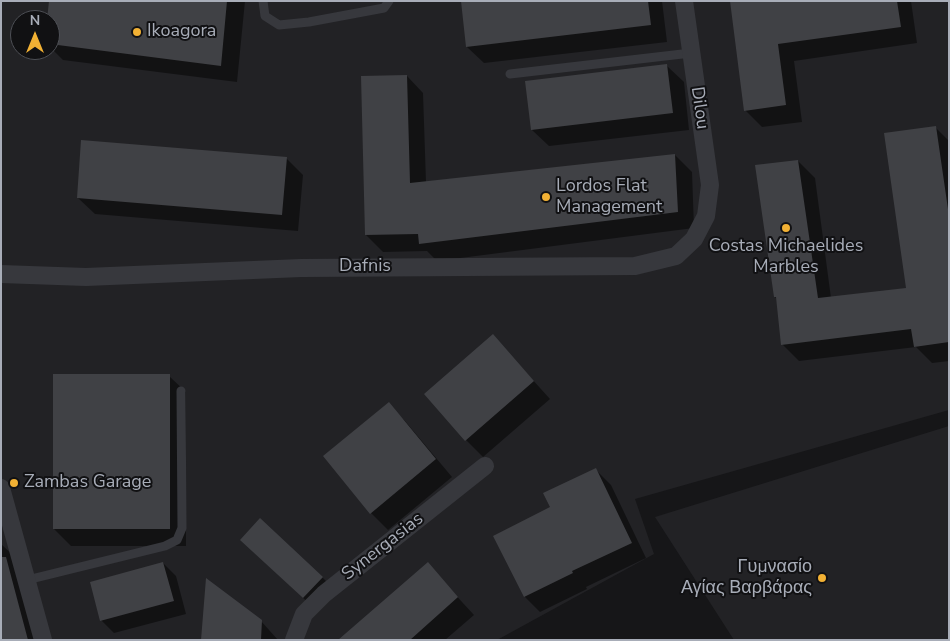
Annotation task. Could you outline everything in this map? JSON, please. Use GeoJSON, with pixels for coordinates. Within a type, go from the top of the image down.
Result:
{"type":"FeatureCollection","features":[{"type":"Feature","properties":{"kind":"street","name":"Dilou"},"geometry":{"type":"LineString","coordinates":[[684,1],[710,185],[706,216]]}},
{"type":"Feature","properties":{"kind":"street","name":"Dafnis"},"geometry":{"type":"LineString","coordinates":[[1,274],[86,277],[301,268],[635,266],[676,256],[694,239],[706,216]]}},
{"type":"Feature","properties":{"kind":"street","name":"Synergasias"},"geometry":{"type":"LineString","coordinates":[[294,640],[304,614],[324,594],[485,466]]}},
{"type":"Feature","properties":{"kind":"street"},"geometry":{"type":"LineString","coordinates":[[1,488],[43,640]]}},
{"type":"Feature","properties":{"kind":"lane"},"geometry":{"type":"LineString","coordinates":[[263,1],[265,16],[279,25],[309,22],[384,8],[388,1]]}},
{"type":"Feature","properties":{"kind":"lane"},"geometry":{"type":"LineString","coordinates":[[510,74],[692,53]]}},
{"type":"Feature","properties":{"kind":"lane"},"geometry":{"type":"LineString","coordinates":[[27,580],[165,546],[177,540],[182,528],[181,390]]}},
{"type":"Feature","properties":{"kind":"shaded area"},"geometry":{"type":"Polygon","coordinates":[[[1,1],[949,1],[949,410],[635,499],[654,554],[497,640],[1,640],[1,1]]]}},
{"type":"Feature","properties":{"kind":"shaded area","name":"Γυμνασίο Αγίας Βαρβάρας"},"geometry":{"type":"Polygon","coordinates":[[[949,426],[949,640],[734,640],[655,517],[949,426]]]}},
{"type":"Feature","properties":{"kind":"building","name":"Ikoagora"},"geometry":{"type":"Polygon","coordinates":[[[49,1],[227,1],[221,66],[60,45],[60,10],[48,10],[49,1]]]}},
{"type":"Feature","properties":{"kind":"building"},"geometry":{"type":"Polygon","coordinates":[[[461,1],[648,1],[651,25],[466,47],[461,1]]]}},
{"type":"Feature","properties":{"kind":"building"},"geometry":{"type":"Polygon","coordinates":[[[730,1],[897,1],[901,27],[778,44],[786,105],[744,111],[730,1]]]}},
{"type":"Feature","properties":{"kind":"building"},"geometry":{"type":"Polygon","coordinates":[[[667,64],[673,113],[531,130],[525,81],[667,64]]]}},
{"type":"Feature","properties":{"kind":"building","name":"Lordos Flat Management"},"geometry":{"type":"Polygon","coordinates":[[[407,75],[410,183],[675,154],[678,212],[419,244],[418,234],[365,235],[361,76],[407,75]]]}},
{"type":"Feature","properties":{"kind":"building"},"geometry":{"type":"Polygon","coordinates":[[[936,126],[949,216],[949,342],[914,347],[911,329],[781,345],[776,297],[774,297],[755,165],[798,160],[818,298],[906,288],[884,133],[936,126]]]}},
{"type":"Feature","properties":{"kind":"building"},"geometry":{"type":"Polygon","coordinates":[[[81,140],[287,157],[282,215],[77,198],[81,140]]]}},
{"type":"Feature","properties":{"kind":"building"},"geometry":{"type":"Polygon","coordinates":[[[493,334],[534,381],[465,441],[424,394],[493,334]]]}},
{"type":"Feature","properties":{"kind":"building"},"geometry":{"type":"Polygon","coordinates":[[[53,374],[170,374],[170,529],[53,529],[53,374]]]}},
{"type":"Feature","properties":{"kind":"building"},"geometry":{"type":"Polygon","coordinates":[[[389,402],[436,459],[370,514],[323,456],[389,402]]]}},
{"type":"Feature","properties":{"kind":"building"},"geometry":{"type":"Polygon","coordinates":[[[596,468],[632,543],[572,571],[573,573],[524,597],[493,536],[550,507],[543,493],[596,468]]]}},
{"type":"Feature","properties":{"kind":"building"},"geometry":{"type":"Polygon","coordinates":[[[260,518],[323,577],[303,598],[240,540],[260,518]]]}},
{"type":"Feature","properties":{"kind":"building"},"geometry":{"type":"Polygon","coordinates":[[[1,557],[6,557],[28,640],[1,640],[1,557]]]}},
{"type":"Feature","properties":{"kind":"building"},"geometry":{"type":"Polygon","coordinates":[[[163,562],[174,601],[100,621],[90,582],[163,562]]]}},
{"type":"Feature","properties":{"kind":"building"},"geometry":{"type":"Polygon","coordinates":[[[428,562],[458,597],[410,640],[338,640],[428,562]]]}},
{"type":"Feature","properties":{"kind":"building"},"geometry":{"type":"Polygon","coordinates":[[[206,578],[262,620],[261,640],[201,640],[206,578]]]}},
{"type":"Feature","properties":{"kind":"place","name":"Ikoagora"},"geometry":{"type":"Point","coordinates":[137,32]}},
{"type":"Feature","properties":{"kind":"place","name":"Lordos Flat Management"},"geometry":{"type":"Point","coordinates":[546,197]}},
{"type":"Feature","properties":{"kind":"place","name":"Costas Michaelides Marbles"},"geometry":{"type":"Point","coordinates":[786,228]}},
{"type":"Feature","properties":{"kind":"place","name":"Zambas Garage"},"geometry":{"type":"Point","coordinates":[14,483]}},
{"type":"Feature","properties":{"kind":"place","name":"Γυμνασίο Αγίας Βαρβάρας"},"geometry":{"type":"Point","coordinates":[822,578]}}]}
